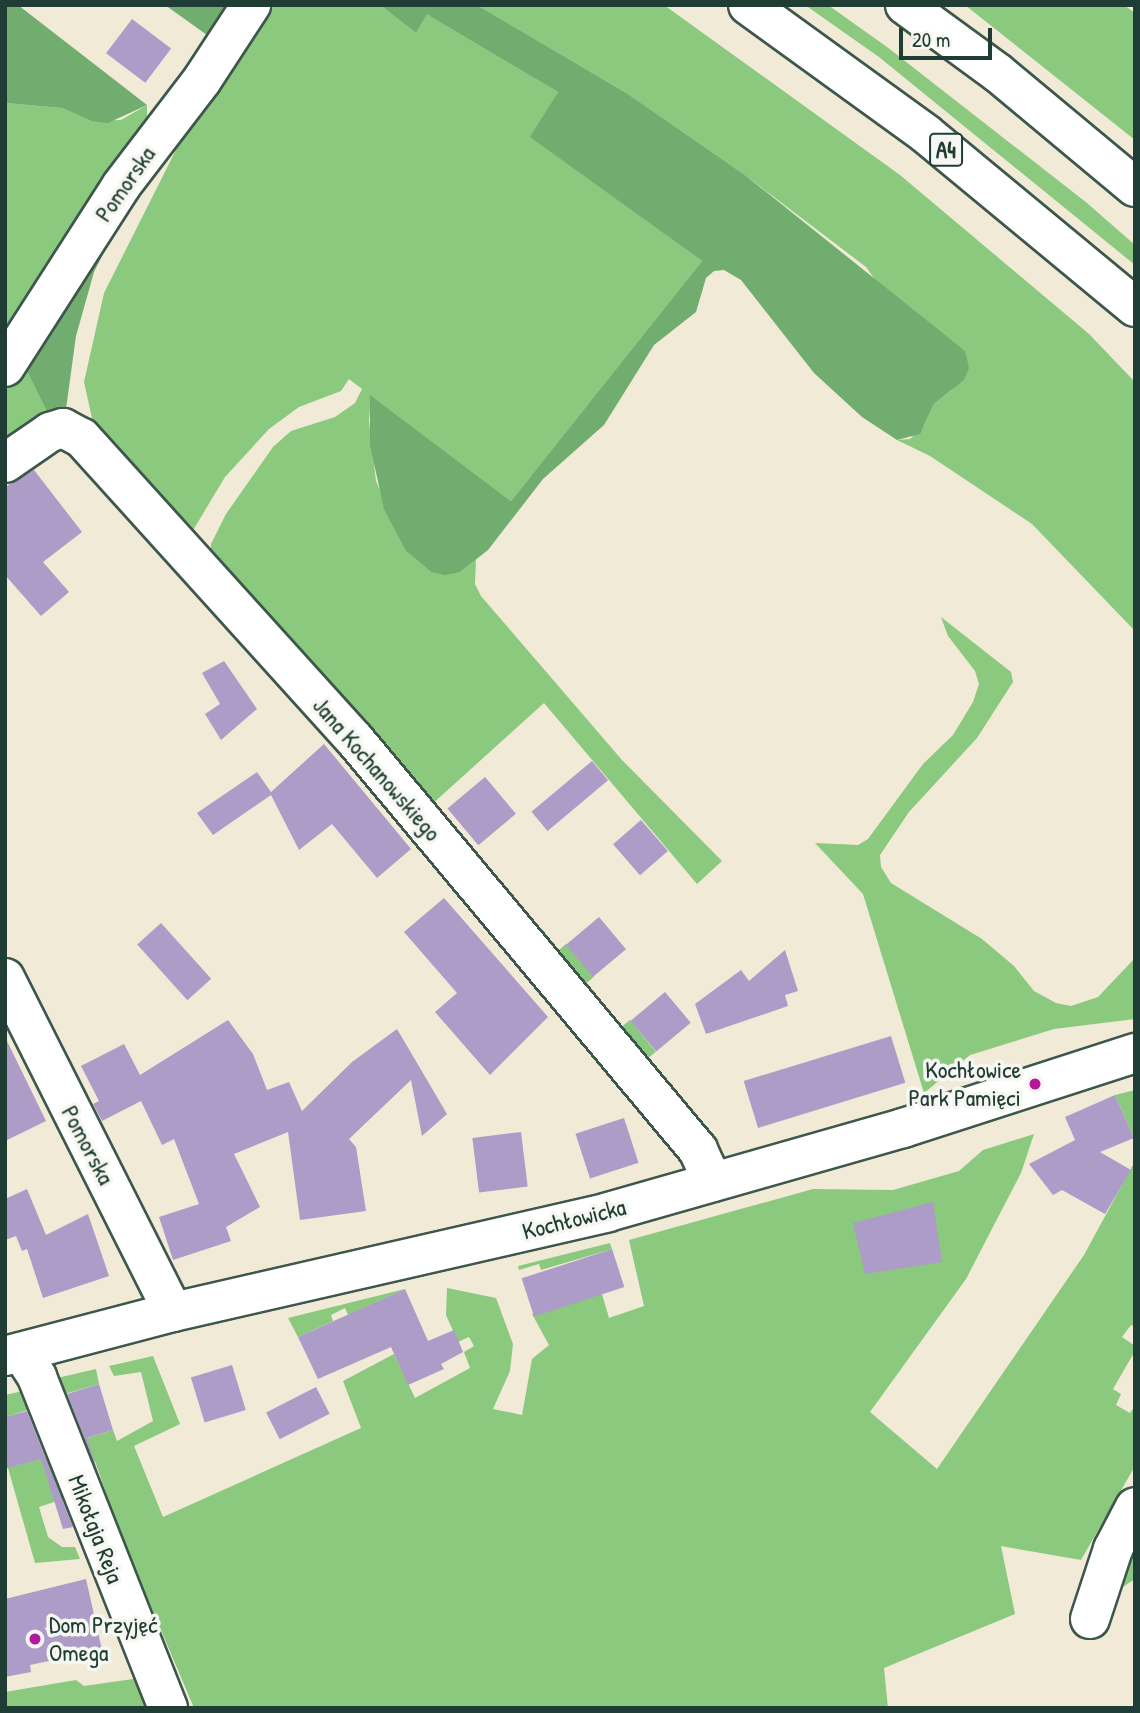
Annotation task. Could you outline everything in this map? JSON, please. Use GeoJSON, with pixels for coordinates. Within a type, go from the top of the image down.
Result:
{"type":"FeatureCollection","features":[{"type":"Feature","properties":{"kind":"main road","name":"Pomorska"},"geometry":{"type":"LineString","coordinates":[[5,367],[121,186],[202,80],[251,5]]}},
{"type":"Feature","properties":{"kind":"main road","name":"A4"},"geometry":{"type":"LineString","coordinates":[[748,5],[926,134],[1135,307]]}},
{"type":"Feature","properties":{"kind":"main road"},"geometry":{"type":"LineString","coordinates":[[905,5],[998,73],[1135,187]]}},
{"type":"Feature","properties":{"kind":"main road","name":"Jana Kochanowskiego"},"geometry":{"type":"LineString","coordinates":[[5,463],[50,432],[63,428],[82,438],[355,740],[698,1150],[713,1182]]}},
{"type":"Feature","properties":{"kind":"main road","name":"Pomorska"},"geometry":{"type":"LineString","coordinates":[[5,978],[173,1312]]}},
{"type":"Feature","properties":{"kind":"main road","name":"Kochłowicka"},"geometry":{"type":"LineString","coordinates":[[13,1354],[173,1312],[608,1212],[903,1128],[1135,1053]]}},
{"type":"Feature","properties":{"kind":"main road","name":"Mikołaja Reja"},"geometry":{"type":"LineString","coordinates":[[13,1354],[37,1377],[168,1708]]}},
{"type":"Feature","properties":{"kind":"main road"},"geometry":{"type":"LineString","coordinates":[[1090,1619],[1113,1549],[1135,1507]]}},
{"type":"Feature","properties":{"kind":"green space"},"geometry":{"type":"Polygon","coordinates":[[[5,5],[18,5],[147,105],[108,123],[91,121],[62,108],[5,103],[5,5]]]}},
{"type":"Feature","properties":{"kind":"green space"},"geometry":{"type":"Polygon","coordinates":[[[165,5],[228,5],[207,35],[165,5]]]}},
{"type":"Feature","properties":{"kind":"green space"},"geometry":{"type":"Polygon","coordinates":[[[271,5],[380,5],[416,33],[427,13],[558,92],[531,137],[702,261],[511,501],[371,396],[369,421],[376,481],[406,551],[431,572],[460,572],[476,559],[475,584],[481,596],[622,760],[722,861],[697,884],[544,703],[430,806],[211,556],[211,544],[226,514],[273,447],[291,431],[335,417],[355,403],[362,389],[349,379],[341,391],[299,407],[269,429],[225,477],[189,537],[95,432],[84,382],[104,293],[184,134],[271,5]]]}},
{"type":"Feature","properties":{"kind":"green space"},"geometry":{"type":"Polygon","coordinates":[[[380,5],[477,5],[628,94],[745,175],[965,351],[969,368],[964,380],[934,404],[920,434],[897,440],[862,417],[814,373],[741,280],[724,270],[714,271],[706,278],[696,312],[654,345],[604,425],[543,479],[488,550],[460,572],[445,575],[431,572],[406,551],[384,509],[370,445],[370,395],[511,501],[702,261],[530,137],[558,92],[427,14],[416,33],[380,5]]]}},
{"type":"Feature","properties":{"kind":"green space"},"geometry":{"type":"Polygon","coordinates":[[[477,5],[664,5],[900,175],[1089,334],[1135,382],[1135,631],[1032,524],[930,456],[897,440],[910,439],[924,426],[934,404],[953,389],[866,267],[745,175],[628,94],[477,5]]]}},
{"type":"Feature","properties":{"kind":"green space"},"geometry":{"type":"Polygon","coordinates":[[[805,5],[828,5],[887,47],[1087,203],[1135,245],[1135,265],[879,57],[805,5]]]}},
{"type":"Feature","properties":{"kind":"green space"},"geometry":{"type":"Polygon","coordinates":[[[965,5],[1124,5],[1135,13],[1135,140],[965,5]]]}},
{"type":"Feature","properties":{"kind":"green space"},"geometry":{"type":"Polygon","coordinates":[[[5,103],[62,108],[91,121],[121,120],[147,105],[147,120],[5,339],[5,103]]]}},
{"type":"Feature","properties":{"kind":"green space"},"geometry":{"type":"Polygon","coordinates":[[[105,241],[107,246],[94,272],[76,336],[66,409],[46,426],[46,410],[25,367],[105,241]]]}},
{"type":"Feature","properties":{"kind":"green space"},"geometry":{"type":"Polygon","coordinates":[[[25,367],[46,410],[46,426],[5,454],[5,377],[25,367]]]}},
{"type":"Feature","properties":{"kind":"green space"},"geometry":{"type":"Polygon","coordinates":[[[941,617],[1011,672],[1013,682],[977,738],[909,812],[880,855],[881,867],[891,883],[982,939],[1014,966],[1034,991],[1056,1003],[1071,1006],[1098,997],[1135,958],[1135,1019],[1054,1029],[970,1055],[924,1093],[863,894],[815,843],[858,845],[868,839],[923,764],[953,735],[973,702],[979,684],[975,671],[948,636],[941,617]]]}},
{"type":"Feature","properties":{"kind":"green space"},"geometry":{"type":"Polygon","coordinates":[[[566,944],[594,976],[583,986],[555,954],[566,944]]]}},
{"type":"Feature","properties":{"kind":"green space"},"geometry":{"type":"Polygon","coordinates":[[[630,1020],[656,1052],[645,1061],[619,1029],[630,1020]]]}},
{"type":"Feature","properties":{"kind":"green space"},"geometry":{"type":"Polygon","coordinates":[[[1135,1090],[1135,1137],[1134,1138],[1115,1095],[1135,1090]]]}},
{"type":"Feature","properties":{"kind":"green space"},"geometry":{"type":"Polygon","coordinates":[[[1034,1134],[1021,1173],[966,1279],[870,1412],[937,1469],[1084,1255],[1135,1161],[1135,1327],[1131,1325],[1122,1337],[1135,1346],[1135,1351],[1113,1389],[1121,1394],[1116,1405],[1130,1413],[1135,1406],[1135,1466],[1081,1560],[1001,1546],[1015,1614],[884,1668],[888,1708],[194,1708],[147,1597],[120,1550],[108,1541],[120,1535],[92,1502],[107,1496],[95,1461],[78,1468],[69,1444],[113,1430],[117,1441],[153,1421],[141,1372],[114,1376],[109,1366],[153,1356],[180,1424],[134,1446],[163,1517],[361,1428],[343,1381],[394,1354],[415,1398],[470,1368],[464,1352],[474,1346],[469,1337],[458,1342],[446,1315],[447,1288],[496,1298],[513,1344],[510,1371],[493,1409],[522,1415],[532,1359],[549,1345],[532,1314],[602,1294],[609,1318],[644,1306],[629,1240],[813,1189],[893,1190],[959,1171],[983,1150],[1034,1134]]]}},
{"type":"Feature","properties":{"kind":"green space"},"geometry":{"type":"Polygon","coordinates":[[[610,1243],[612,1249],[541,1270],[539,1264],[519,1270],[518,1266],[610,1243]]]}},
{"type":"Feature","properties":{"kind":"green space"},"geometry":{"type":"Polygon","coordinates":[[[405,1289],[348,1315],[345,1308],[331,1315],[333,1321],[298,1337],[288,1318],[405,1289]]]}},
{"type":"Feature","properties":{"kind":"green space"},"geometry":{"type":"Polygon","coordinates":[[[96,1369],[99,1384],[51,1398],[44,1381],[96,1369]]]}},
{"type":"Feature","properties":{"kind":"green space"},"geometry":{"type":"Polygon","coordinates":[[[23,1391],[38,1407],[5,1417],[5,1395],[23,1391]]]}},
{"type":"Feature","properties":{"kind":"green space"},"geometry":{"type":"Polygon","coordinates":[[[58,1454],[75,1495],[39,1507],[48,1537],[62,1547],[75,1547],[80,1559],[35,1563],[8,1468],[58,1454]]]}},
{"type":"Feature","properties":{"kind":"green space"},"geometry":{"type":"Polygon","coordinates":[[[1135,1541],[1135,1579],[1118,1590],[1135,1541]]]}},
{"type":"Feature","properties":{"kind":"green space"},"geometry":{"type":"Polygon","coordinates":[[[140,1678],[150,1708],[5,1708],[5,1692],[76,1680],[84,1686],[140,1678]]]}},
{"type":"Feature","properties":{"kind":"building"},"geometry":{"type":"Polygon","coordinates":[[[132,19],[171,48],[145,83],[106,53],[132,19]]]}},
{"type":"Feature","properties":{"kind":"building"},"geometry":{"type":"Polygon","coordinates":[[[34,470],[82,532],[43,562],[69,592],[41,616],[5,575],[5,487],[34,470]]]}},
{"type":"Feature","properties":{"kind":"building"},"geometry":{"type":"Polygon","coordinates":[[[224,661],[257,709],[221,740],[205,714],[220,704],[202,673],[224,661]]]}},
{"type":"Feature","properties":{"kind":"building"},"geometry":{"type":"Polygon","coordinates":[[[324,744],[411,849],[377,878],[332,824],[299,850],[271,795],[213,835],[197,813],[257,772],[271,792],[324,744]]]}},
{"type":"Feature","properties":{"kind":"building"},"geometry":{"type":"Polygon","coordinates":[[[592,761],[608,780],[548,831],[531,812],[592,761]]]}},
{"type":"Feature","properties":{"kind":"building"},"geometry":{"type":"Polygon","coordinates":[[[485,777],[516,814],[478,845],[447,808],[485,777]]]}},
{"type":"Feature","properties":{"kind":"building"},"geometry":{"type":"Polygon","coordinates":[[[641,820],[668,851],[640,875],[613,844],[641,820]]]}},
{"type":"Feature","properties":{"kind":"building"},"geometry":{"type":"Polygon","coordinates":[[[444,898],[548,1017],[490,1075],[435,1012],[457,993],[404,932],[444,898]]]}},
{"type":"Feature","properties":{"kind":"building"},"geometry":{"type":"Polygon","coordinates":[[[599,917],[626,949],[593,977],[566,945],[599,917]]]}},
{"type":"Feature","properties":{"kind":"building"},"geometry":{"type":"Polygon","coordinates":[[[161,923],[211,979],[187,1000],[137,944],[161,923]]]}},
{"type":"Feature","properties":{"kind":"building"},"geometry":{"type":"Polygon","coordinates":[[[785,950],[798,991],[785,995],[788,1006],[706,1034],[695,1004],[741,970],[749,981],[785,950]]]}},
{"type":"Feature","properties":{"kind":"building"},"geometry":{"type":"Polygon","coordinates":[[[665,992],[691,1023],[656,1052],[631,1021],[665,992]]]}},
{"type":"Feature","properties":{"kind":"building"},"geometry":{"type":"Polygon","coordinates":[[[228,1020],[253,1054],[267,1090],[289,1082],[302,1111],[352,1062],[397,1029],[447,1114],[422,1136],[411,1080],[349,1139],[356,1147],[366,1211],[300,1220],[288,1132],[234,1154],[260,1207],[226,1227],[231,1241],[173,1260],[159,1217],[199,1204],[174,1139],[162,1145],[141,1101],[102,1121],[93,1104],[99,1101],[81,1066],[124,1044],[140,1075],[228,1020]]]}},
{"type":"Feature","properties":{"kind":"building"},"geometry":{"type":"Polygon","coordinates":[[[891,1036],[905,1083],[758,1128],[744,1081],[891,1036]]]}},
{"type":"Feature","properties":{"kind":"building"},"geometry":{"type":"Polygon","coordinates":[[[5,1037],[46,1121],[5,1141],[5,1037]]]}},
{"type":"Feature","properties":{"kind":"building"},"geometry":{"type":"Polygon","coordinates":[[[1115,1095],[1134,1138],[1100,1152],[1131,1170],[1105,1214],[1062,1190],[1053,1195],[1029,1164],[1075,1140],[1065,1117],[1115,1095]]]}},
{"type":"Feature","properties":{"kind":"building"},"geometry":{"type":"Polygon","coordinates":[[[624,1118],[639,1163],[590,1178],[575,1134],[624,1118]]]}},
{"type":"Feature","properties":{"kind":"building"},"geometry":{"type":"Polygon","coordinates":[[[521,1132],[528,1187],[479,1193],[472,1138],[521,1132]]]}},
{"type":"Feature","properties":{"kind":"building"},"geometry":{"type":"Polygon","coordinates":[[[27,1189],[46,1235],[88,1214],[109,1276],[43,1298],[27,1249],[22,1251],[16,1236],[5,1240],[5,1199],[27,1189]]]}},
{"type":"Feature","properties":{"kind":"building"},"geometry":{"type":"Polygon","coordinates":[[[933,1202],[942,1262],[865,1274],[853,1223],[933,1202]]]}},
{"type":"Feature","properties":{"kind":"building"},"geometry":{"type":"Polygon","coordinates":[[[612,1249],[624,1287],[534,1316],[522,1278],[612,1249]]]}},
{"type":"Feature","properties":{"kind":"building"},"geometry":{"type":"Polygon","coordinates":[[[405,1289],[428,1341],[454,1330],[463,1352],[441,1364],[444,1369],[408,1385],[391,1347],[318,1379],[298,1337],[405,1289]]]}},
{"type":"Feature","properties":{"kind":"building"},"geometry":{"type":"Polygon","coordinates":[[[232,1365],[246,1410],[205,1423],[191,1378],[232,1365]]]}},
{"type":"Feature","properties":{"kind":"building"},"geometry":{"type":"Polygon","coordinates":[[[99,1384],[113,1430],[87,1438],[99,1475],[67,1394],[99,1384]]]}},
{"type":"Feature","properties":{"kind":"building"},"geometry":{"type":"Polygon","coordinates":[[[316,1387],[330,1414],[280,1439],[266,1412],[316,1387]]]}},
{"type":"Feature","properties":{"kind":"building"},"geometry":{"type":"Polygon","coordinates":[[[27,1411],[73,1527],[63,1529],[41,1459],[5,1469],[5,1417],[27,1411]]]}},
{"type":"Feature","properties":{"kind":"building"},"geometry":{"type":"Polygon","coordinates":[[[86,1579],[102,1650],[30,1665],[31,1672],[5,1677],[5,1599],[86,1579]]]}},
{"type":"Feature","properties":{"kind":"place","name":"Kochłowice Park Pamięci"},"geometry":{"type":"Point","coordinates":[1035,1084]}},
{"type":"Feature","properties":{"kind":"place","name":"Dom Przyjęć Omega"},"geometry":{"type":"Point","coordinates":[35,1639]}}]}
